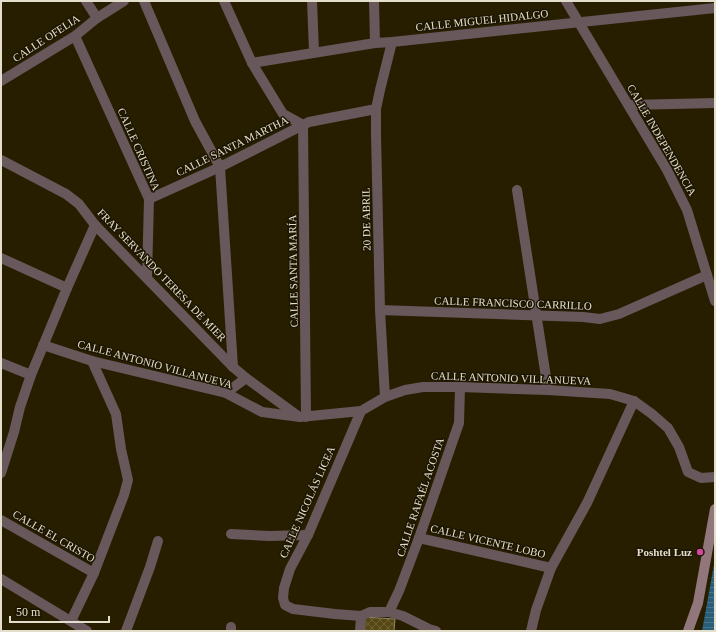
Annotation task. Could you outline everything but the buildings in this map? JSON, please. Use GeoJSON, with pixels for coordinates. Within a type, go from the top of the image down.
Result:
{"type":"FeatureCollection","features":[{"type":"Feature","properties":{"kind":"main road"},"geometry":{"type":"LineString","coordinates":[[688,631],[698,603],[715,509]]}},
{"type":"Feature","properties":{"kind":"street"},"geometry":{"type":"LineString","coordinates":[[86,1],[97,18]]}},
{"type":"Feature","properties":{"kind":"street","name":"CALLE OFELIA"},"geometry":{"type":"LineString","coordinates":[[1,81],[75,36],[97,18],[124,1]]}},
{"type":"Feature","properties":{"kind":"street"},"geometry":{"type":"LineString","coordinates":[[144,1],[195,121],[220,167],[233,367]]}},
{"type":"Feature","properties":{"kind":"street"},"geometry":{"type":"LineString","coordinates":[[224,1],[252,63],[283,114],[303,124]]}},
{"type":"Feature","properties":{"kind":"street"},"geometry":{"type":"LineString","coordinates":[[312,1],[314,52]]}},
{"type":"Feature","properties":{"kind":"street"},"geometry":{"type":"LineString","coordinates":[[374,1],[375,43]]}},
{"type":"Feature","properties":{"kind":"street","name":"CALLE INDEPENDENCIA"},"geometry":{"type":"LineString","coordinates":[[566,1],[667,170],[687,210],[715,301]]}},
{"type":"Feature","properties":{"kind":"street","name":"CALLE MIGUEL HIDALGO"},"geometry":{"type":"LineString","coordinates":[[252,63],[375,43],[715,8]]}},
{"type":"Feature","properties":{"kind":"street","name":"CALLE CRISTINA"},"geometry":{"type":"LineString","coordinates":[[75,36],[149,199],[147,278]]}},
{"type":"Feature","properties":{"kind":"street","name":"20 DE ABRIL"},"geometry":{"type":"LineString","coordinates":[[384,397],[380,310],[376,109],[392,42]]}},
{"type":"Feature","properties":{"kind":"street"},"geometry":{"type":"LineString","coordinates":[[629,105],[715,103]]}},
{"type":"Feature","properties":{"kind":"street","name":"CALLE SANTA MARTHA"},"geometry":{"type":"LineString","coordinates":[[149,199],[220,167],[303,124],[376,109]]}},
{"type":"Feature","properties":{"kind":"street","name":"CALLE SANTA MARÍA"},"geometry":{"type":"LineString","coordinates":[[303,124],[303,417]]}},
{"type":"Feature","properties":{"kind":"street","name":"FRAY SERVANDO TERESA DE MIER"},"geometry":{"type":"LineString","coordinates":[[1,160],[66,194],[80,204],[95,225],[233,367],[246,378],[303,417]]}},
{"type":"Feature","properties":{"kind":"street"},"geometry":{"type":"LineString","coordinates":[[517,190],[548,390]]}},
{"type":"Feature","properties":{"kind":"street"},"geometry":{"type":"LineString","coordinates":[[1,473],[3,461],[20,407],[32,375],[67,288],[95,225]]}},
{"type":"Feature","properties":{"kind":"street"},"geometry":{"type":"LineString","coordinates":[[1,258],[67,288]]}},
{"type":"Feature","properties":{"kind":"street","name":"CALLE FRANCISCO CARRILLO"},"geometry":{"type":"LineString","coordinates":[[380,310],[583,317],[600,320],[619,314],[707,275]]}},
{"type":"Feature","properties":{"kind":"street","name":"CALLE ANTONIO VILLANUEVA"},"geometry":{"type":"LineString","coordinates":[[43,346],[92,361],[226,393],[262,412],[303,417],[337,412],[361,411],[384,397],[405,390],[423,387],[548,390],[610,394],[634,400],[668,428],[680,448],[688,472],[701,478],[715,478]]}},
{"type":"Feature","properties":{"kind":"street"},"geometry":{"type":"LineString","coordinates":[[71,622],[94,573],[124,496],[128,480],[121,449],[116,414],[92,361]]}},
{"type":"Feature","properties":{"kind":"street"},"geometry":{"type":"LineString","coordinates":[[1,363],[32,375]]}},
{"type":"Feature","properties":{"kind":"street"},"geometry":{"type":"LineString","coordinates":[[226,393],[246,378]]}},
{"type":"Feature","properties":{"kind":"street","name":"CALLE RAFAÉL ACOSTA"},"geometry":{"type":"LineString","coordinates":[[389,612],[399,591],[419,538],[459,423],[460,387]]}},
{"type":"Feature","properties":{"kind":"street"},"geometry":{"type":"LineString","coordinates":[[531,631],[536,610],[550,568],[587,503],[634,400]]}},
{"type":"Feature","properties":{"kind":"street","name":"CALLE NICOLÁS LICEA"},"geometry":{"type":"LineString","coordinates":[[361,411],[308,535],[288,575],[283,598],[285,605],[293,609],[361,616]]}},
{"type":"Feature","properties":{"kind":"street","name":"CALLE EL CRISTO"},"geometry":{"type":"LineString","coordinates":[[1,520],[94,573]]}},
{"type":"Feature","properties":{"kind":"street"},"geometry":{"type":"LineString","coordinates":[[231,534],[269,536],[308,535]]}},
{"type":"Feature","properties":{"kind":"street","name":"CALLE VICENTE LOBO"},"geometry":{"type":"LineString","coordinates":[[419,538],[550,568]]}},
{"type":"Feature","properties":{"kind":"street"},"geometry":{"type":"LineString","coordinates":[[126,631],[158,541]]}},
{"type":"Feature","properties":{"kind":"street"},"geometry":{"type":"LineString","coordinates":[[1,579],[87,631]]}},
{"type":"Feature","properties":{"kind":"street"},"geometry":{"type":"LineString","coordinates":[[360,631],[361,616],[370,612],[389,612],[403,616],[430,630]]}},
{"type":"Feature","properties":{"kind":"water"},"geometry":{"type":"Polygon","coordinates":[[[715,559],[715,631],[702,631],[715,559]]]}},
{"type":"Feature","properties":{"kind":"place","name":"Poshtel Luz"},"geometry":{"type":"Point","coordinates":[700,552]}}]}
